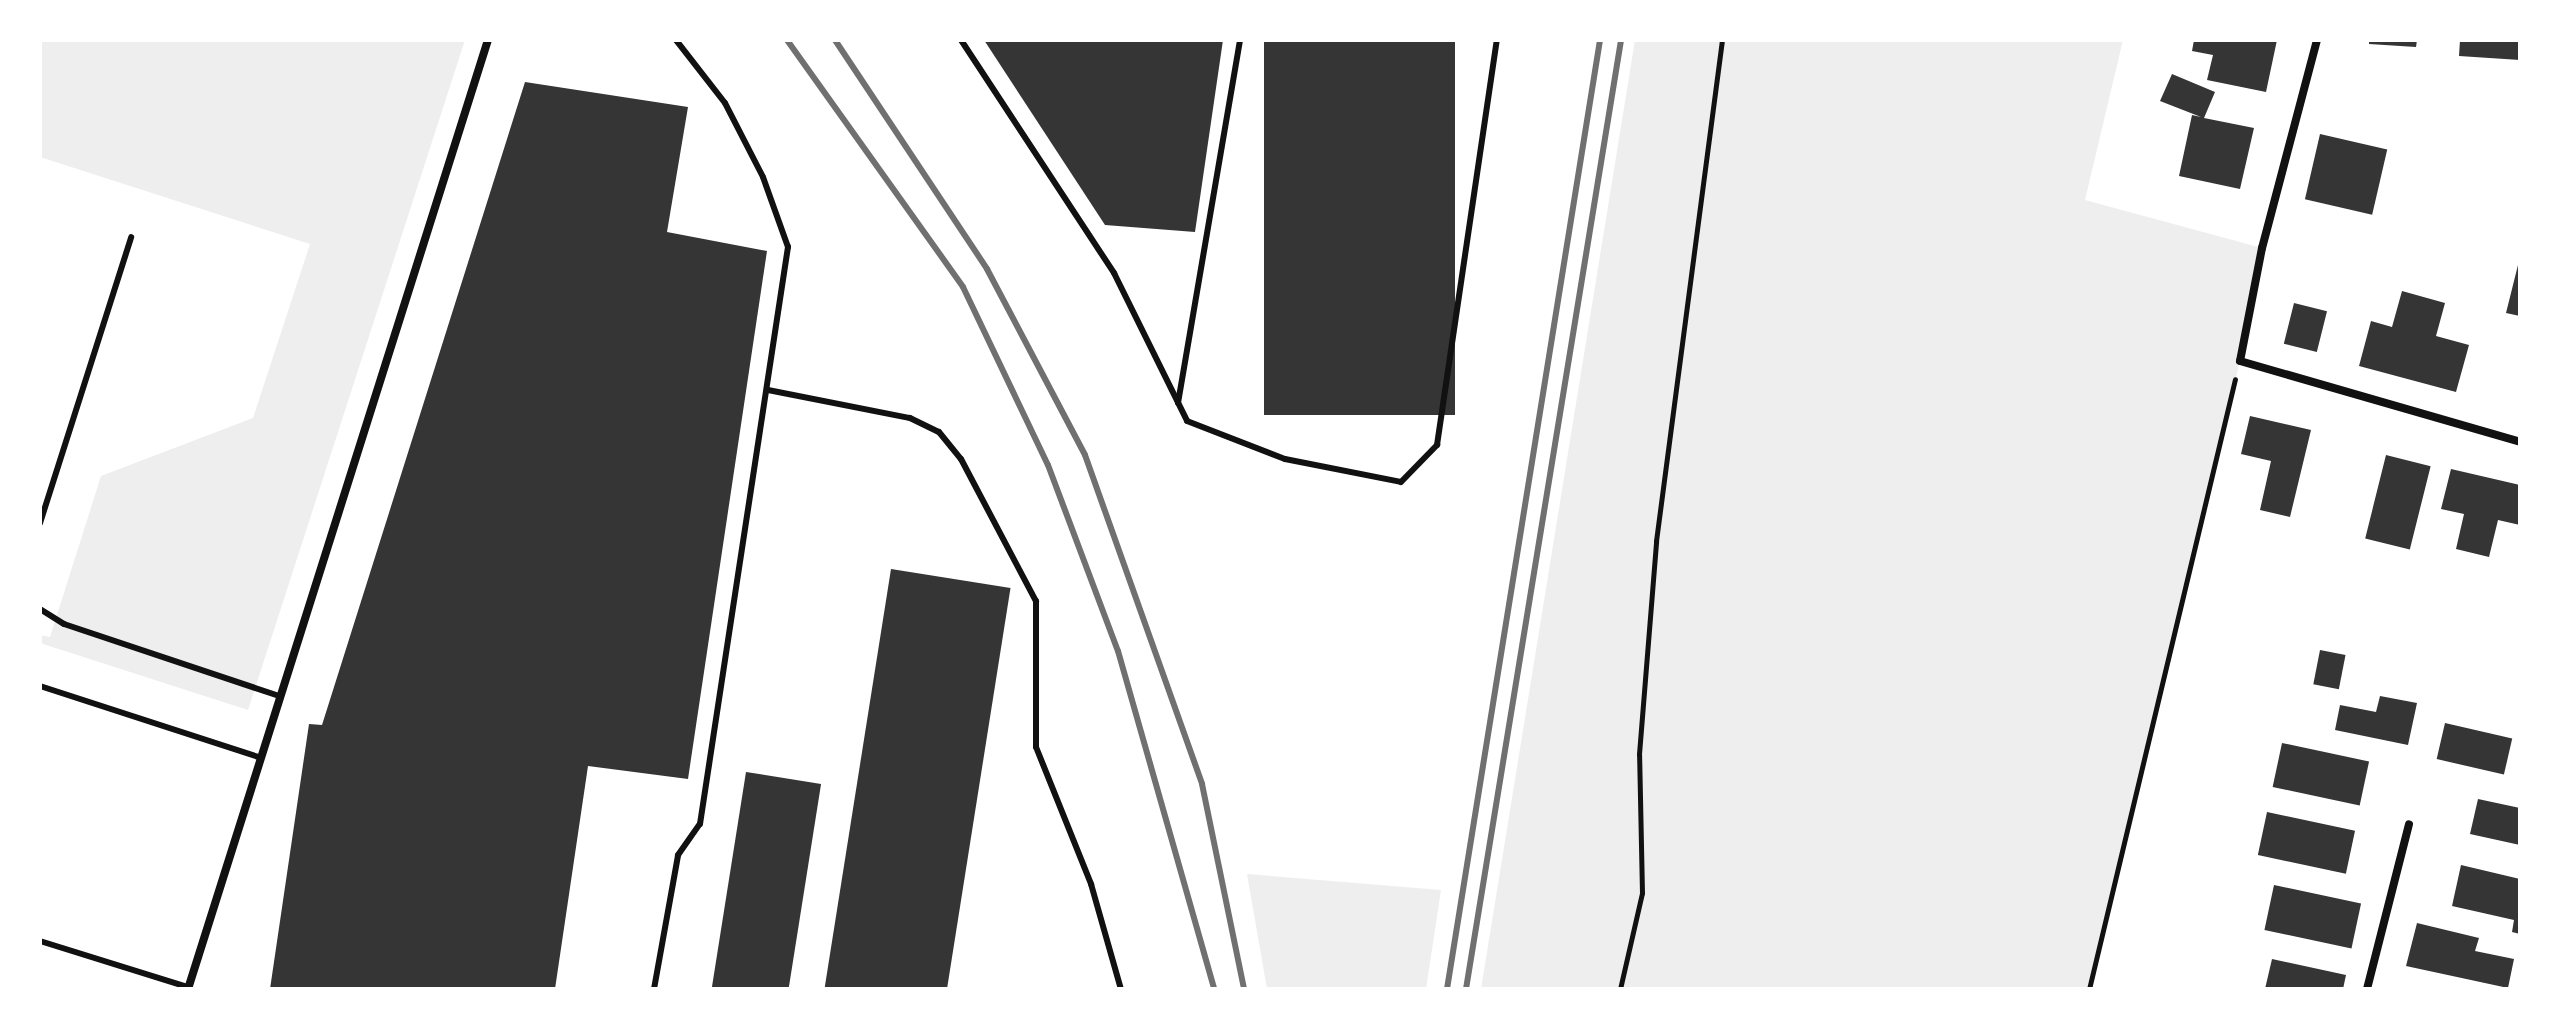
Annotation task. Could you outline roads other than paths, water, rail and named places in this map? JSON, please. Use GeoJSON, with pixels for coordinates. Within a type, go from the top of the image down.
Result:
{"type":"FeatureCollection","features":[{"type":"Feature","properties":{"kind":"street"},"geometry":{"type":"LineString","coordinates":[[188,988],[488,40]]}},
{"type":"Feature","properties":{"kind":"street"},"geometry":{"type":"LineString","coordinates":[[2317,40],[2262,248],[2240,361],[2520,442]]}},
{"type":"Feature","properties":{"kind":"street"},"geometry":{"type":"LineString","coordinates":[[2367,989],[2409,824]]}},
{"type":"Feature","properties":{"kind":"lane"},"geometry":{"type":"LineString","coordinates":[[654,989],[678,855],[700,824],[788,247],[763,177],[725,103],[676,40]]}},
{"type":"Feature","properties":{"kind":"lane"},"geometry":{"type":"LineString","coordinates":[[961,40],[1114,273],[1187,421],[1285,459],[1401,482],[1437,445],[1497,40]]}},
{"type":"Feature","properties":{"kind":"lane"},"geometry":{"type":"LineString","coordinates":[[1178,403],[1240,40]]}},
{"type":"Feature","properties":{"kind":"lane"},"geometry":{"type":"LineString","coordinates":[[40,523],[131,237]]}},
{"type":"Feature","properties":{"kind":"lane"},"geometry":{"type":"LineString","coordinates":[[768,390],[910,418],[939,432],[961,459],[1036,601],[1036,747],[1091,884],[1121,989]]}},
{"type":"Feature","properties":{"kind":"lane"},"geometry":{"type":"LineString","coordinates":[[40,609],[64,624],[279,696]]}},
{"type":"Feature","properties":{"kind":"lane"},"geometry":{"type":"LineString","coordinates":[[40,686],[259,757]]}},
{"type":"Feature","properties":{"kind":"lane"},"geometry":{"type":"LineString","coordinates":[[40,941],[188,988]]}},
{"type":"Feature","properties":{"kind":"railway"},"geometry":{"type":"LineString","coordinates":[[787,40],[963,287],[1048,465],[1118,651],[1214,989]]}},
{"type":"Feature","properties":{"kind":"railway"},"geometry":{"type":"LineString","coordinates":[[835,40],[987,269],[1085,455],[1202,784],[1244,989]]}},
{"type":"Feature","properties":{"kind":"railway"},"geometry":{"type":"LineString","coordinates":[[1447,989],[1600,40]]}},
{"type":"Feature","properties":{"kind":"railway"},"geometry":{"type":"LineString","coordinates":[[1466,989],[1621,40]]}}]}
